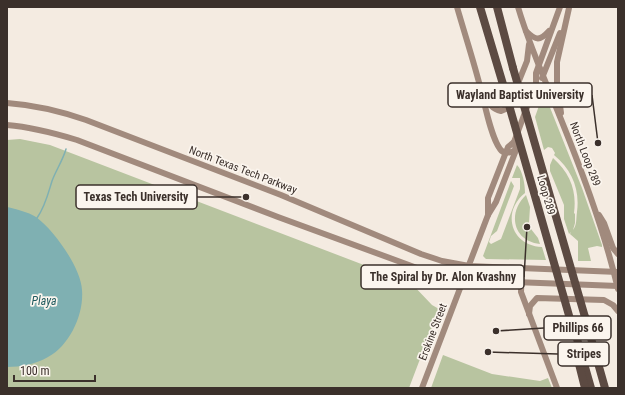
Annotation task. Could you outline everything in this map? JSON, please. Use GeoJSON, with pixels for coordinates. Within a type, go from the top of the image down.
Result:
{"type":"FeatureCollection","features":[{"type":"Feature","properties":{"kind":"highway","name":"Loop 289"},"geometry":{"type":"LineString","coordinates":[[480,7],[591,388]]}},
{"type":"Feature","properties":{"kind":"highway","name":"Loop 289"},"geometry":{"type":"LineString","coordinates":[[498,7],[513,68],[605,388]]}},
{"type":"Feature","properties":{"kind":"highway"},"geometry":{"type":"LineString","coordinates":[[570,319],[570,330],[584,388]]}},
{"type":"Feature","properties":{"kind":"main road"},"geometry":{"type":"LineString","coordinates":[[457,7],[494,136],[499,148],[505,153],[510,153],[516,150],[514,142]]}},
{"type":"Feature","properties":{"kind":"main road","name":"North Loop 289"},"geometry":{"type":"LineString","coordinates":[[518,7],[529,42],[564,127],[596,211],[616,272],[618,287]]}},
{"type":"Feature","properties":{"kind":"main road","name":"Erskine Street"},"geometry":{"type":"LineString","coordinates":[[488,215],[488,198],[505,153],[508,147],[514,142],[536,83],[538,65],[560,7]]}},
{"type":"Feature","properties":{"kind":"main road"},"geometry":{"type":"LineString","coordinates":[[536,83],[544,77],[569,8]]}},
{"type":"Feature","properties":{"kind":"main road"},"geometry":{"type":"LineString","coordinates":[[564,127],[557,90],[556,68],[569,8]]}},
{"type":"Feature","properties":{"kind":"main road"},"geometry":{"type":"LineString","coordinates":[[525,30],[533,38],[539,39],[544,37],[552,28]]}},
{"type":"Feature","properties":{"kind":"main road"},"geometry":{"type":"LineString","coordinates":[[480,88],[492,107],[501,111],[508,108],[527,62],[529,42]]}},
{"type":"Feature","properties":{"kind":"main road","name":"North Texas Tech Parkway"},"geometry":{"type":"LineString","coordinates":[[7,102],[59,111],[86,120],[281,195],[421,254],[442,261],[469,266],[616,272]]}},
{"type":"Feature","properties":{"kind":"main road"},"geometry":{"type":"LineString","coordinates":[[7,125],[28,127],[77,140],[417,268],[464,280],[618,287]]}},
{"type":"Feature","properties":{"kind":"main road","name":"Erskine Street"},"geometry":{"type":"LineString","coordinates":[[422,388],[488,215],[496,202],[516,150]]}},
{"type":"Feature","properties":{"kind":"main road"},"geometry":{"type":"LineString","coordinates":[[596,211],[604,222],[613,248],[618,254]]}},
{"type":"Feature","properties":{"kind":"main road"},"geometry":{"type":"LineString","coordinates":[[522,268],[521,292],[557,388]]}},
{"type":"Feature","properties":{"kind":"main road"},"geometry":{"type":"LineString","coordinates":[[529,315],[530,306],[537,298],[604,300],[613,304],[618,311]]}},
{"type":"Feature","properties":{"kind":"green space"},"geometry":{"type":"Polygon","coordinates":[[[543,97],[547,100],[582,188],[602,245],[602,247],[597,246],[588,248],[591,261],[578,261],[578,241],[570,234],[571,232],[569,234],[564,219],[564,205],[550,171],[550,165],[553,158],[568,176],[573,190],[575,223],[573,230],[576,222],[578,204],[576,188],[566,167],[554,155],[555,153],[552,148],[548,147],[544,150],[535,117],[541,100],[544,98],[543,97]]]}},
{"type":"Feature","properties":{"kind":"green space"},"geometry":{"type":"Polygon","coordinates":[[[20,139],[50,145],[411,283],[432,305],[439,309],[409,388],[7,388],[7,140],[20,139]]]}},
{"type":"Feature","properties":{"kind":"green space"},"geometry":{"type":"Polygon","coordinates":[[[517,165],[522,174],[525,193],[513,209],[513,227],[523,241],[531,245],[542,247],[546,260],[486,259],[483,256],[511,181],[514,186],[497,231],[491,236],[489,242],[491,244],[501,239],[520,189],[520,178],[512,178],[517,165]]]}},
{"type":"Feature","properties":{"kind":"green space"},"geometry":{"type":"Polygon","coordinates":[[[526,195],[530,207],[529,223],[540,244],[531,242],[524,238],[516,225],[516,210],[526,195]]]}},
{"type":"Feature","properties":{"kind":"green space"},"geometry":{"type":"Polygon","coordinates":[[[443,355],[492,374],[540,381],[548,378],[552,388],[431,388],[443,355]]]}},
{"type":"Feature","properties":{"kind":"water","name":"Playa"},"geometry":{"type":"Polygon","coordinates":[[[7,207],[26,212],[36,217],[51,231],[65,250],[77,271],[82,290],[82,299],[81,309],[74,328],[63,345],[56,352],[33,363],[23,366],[7,367],[7,207]]]}},
{"type":"Feature","properties":{"kind":"waterway"},"geometry":{"type":"LineString","coordinates":[[37,218],[48,196],[52,181],[66,149]]}},
{"type":"Feature","properties":{"kind":"place","name":"Wayland Baptist University"},"geometry":{"type":"Point","coordinates":[598,143]}},
{"type":"Feature","properties":{"kind":"place","name":"Texas Tech University"},"geometry":{"type":"Point","coordinates":[246,197]}},
{"type":"Feature","properties":{"kind":"place","name":"The Spiral by Dr. Alon Kvashny"},"geometry":{"type":"Point","coordinates":[527,227]}},
{"type":"Feature","properties":{"kind":"place","name":"Phillips 66"},"geometry":{"type":"Point","coordinates":[496,331]}},
{"type":"Feature","properties":{"kind":"place","name":"Stripes"},"geometry":{"type":"Point","coordinates":[488,352]}}]}
